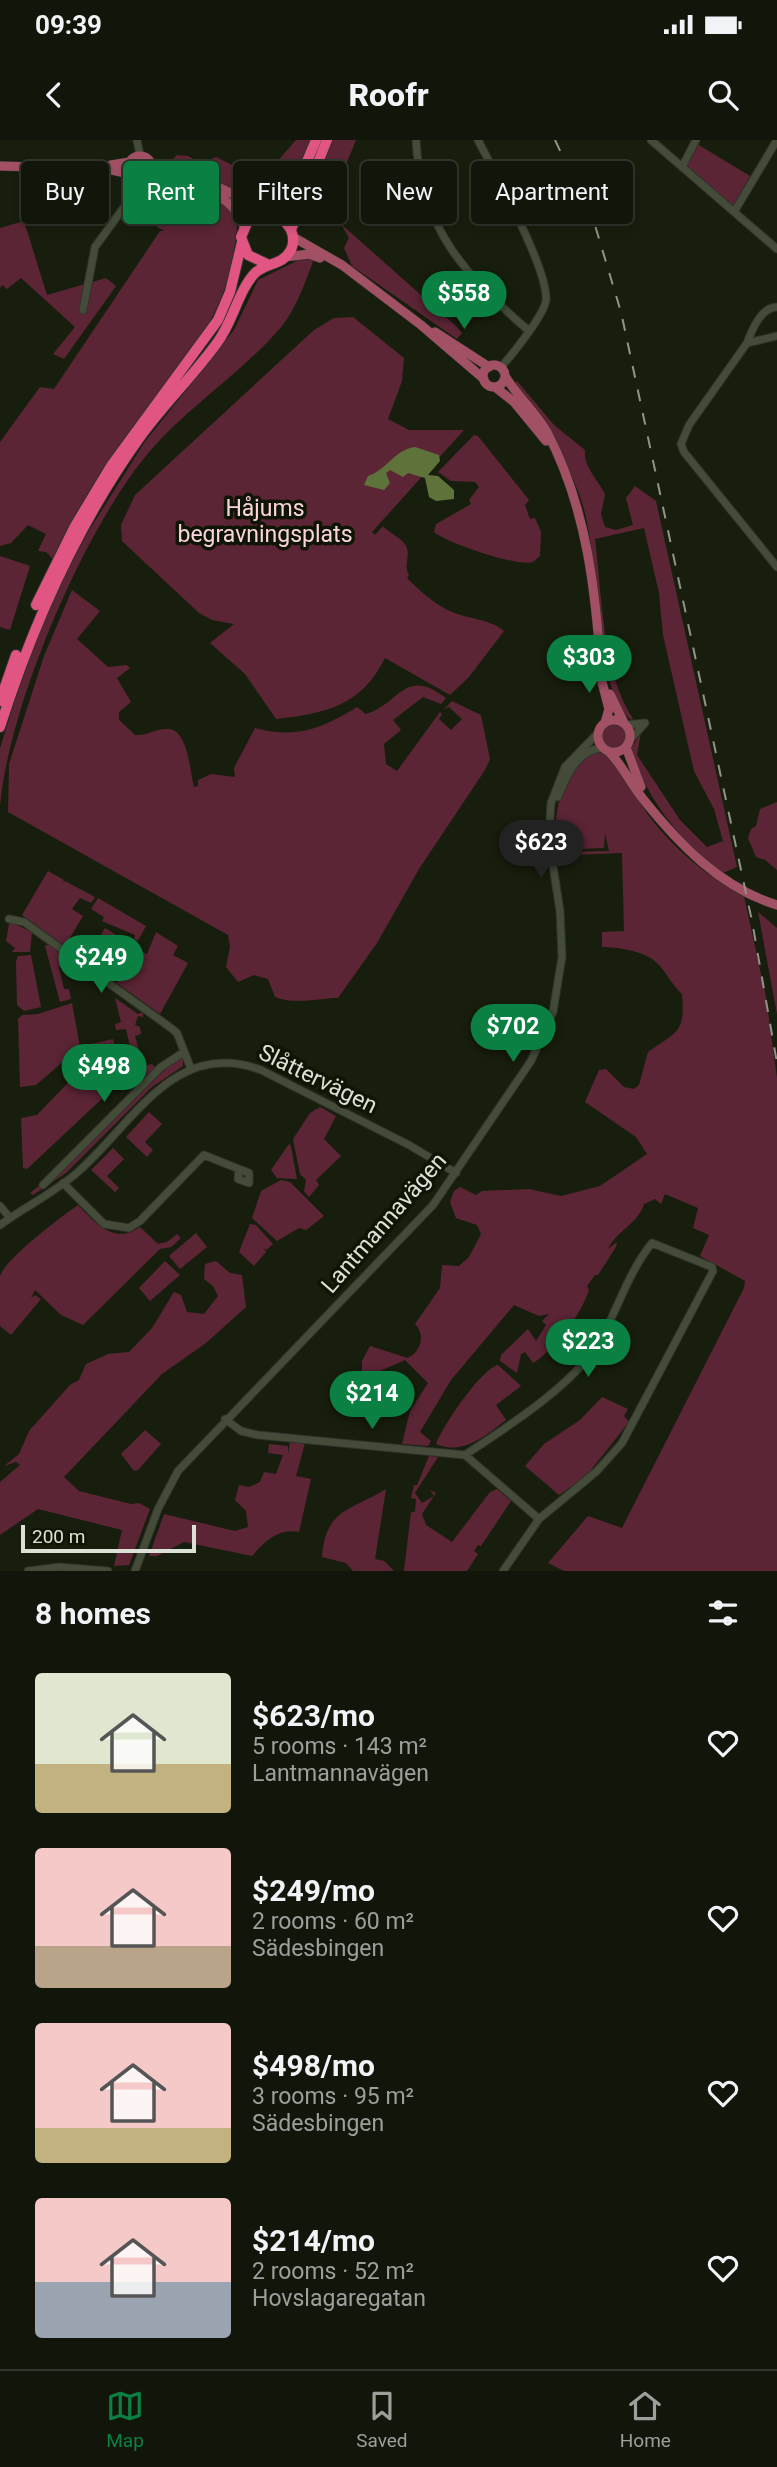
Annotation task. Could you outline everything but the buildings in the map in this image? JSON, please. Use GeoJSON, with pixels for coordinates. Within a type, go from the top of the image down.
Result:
{"type":"FeatureCollection","features":[{"type":"Feature","properties":{"kind":"highway"},"geometry":{"type":"LineString","coordinates":[[307,161],[316,140]]}},
{"type":"Feature","properties":{"kind":"highway"},"geometry":{"type":"LineString","coordinates":[[0,727],[37,622],[67,557],[99,499],[157,415],[217,343],[249,281],[267,264],[285,257],[327,140]]}},
{"type":"Feature","properties":{"kind":"highway"},"geometry":{"type":"LineString","coordinates":[[0,701],[41,595],[87,506],[134,433],[194,357],[218,320],[230,292],[247,224]]}},
{"type":"Feature","properties":{"kind":"highway"},"geometry":{"type":"LineString","coordinates":[[287,224],[292,234]]}},
{"type":"Feature","properties":{"kind":"highway"},"geometry":{"type":"LineString","coordinates":[[242,242],[253,260],[267,264]]}},
{"type":"Feature","properties":{"kind":"main road"},"geometry":{"type":"LineString","coordinates":[[132,161],[140,156],[148,161]]}},
{"type":"Feature","properties":{"kind":"main road"},"geometry":{"type":"LineString","coordinates":[[0,164],[123,164]]}},
{"type":"Feature","properties":{"kind":"main road"},"geometry":{"type":"LineString","coordinates":[[0,164],[107,169],[123,174]]}},
{"type":"Feature","properties":{"kind":"main road"},"geometry":{"type":"LineString","coordinates":[[219,196],[237,208],[244,227]]}},
{"type":"Feature","properties":{"kind":"main road"},"geometry":{"type":"LineString","coordinates":[[292,234],[299,243],[331,258],[421,325],[489,367],[503,372],[546,430],[577,500],[586,538],[601,670],[608,704],[605,723],[599,732],[606,749],[653,810],[692,854],[716,874],[777,905]]}},
{"type":"Feature","properties":{"kind":"main road"},"geometry":{"type":"LineString","coordinates":[[285,257],[302,254],[316,256],[364,284]]}},
{"type":"Feature","properties":{"kind":"main road"},"geometry":{"type":"LineString","coordinates":[[421,325],[484,379],[504,392],[527,416],[561,462]]}},
{"type":"Feature","properties":{"kind":"main road"},"geometry":{"type":"LineString","coordinates":[[484,379],[485,371],[489,367]]}},
{"type":"Feature","properties":{"kind":"main road"},"geometry":{"type":"LineString","coordinates":[[495,387],[502,384],[503,372]]}},
{"type":"Feature","properties":{"kind":"main road"},"geometry":{"type":"LineString","coordinates":[[601,670],[625,724],[634,774],[653,810]]}},
{"type":"Feature","properties":{"kind":"main road"},"geometry":{"type":"LineString","coordinates":[[605,723],[614,720],[625,724]]}},
{"type":"Feature","properties":{"kind":"main road"},"geometry":{"type":"LineString","coordinates":[[606,749],[616,752],[628,744]]}},
{"type":"Feature","properties":{"kind":"street"},"geometry":{"type":"LineString","coordinates":[[138,140],[140,156]]}},
{"type":"Feature","properties":{"kind":"street"},"geometry":{"type":"LineString","coordinates":[[416,140],[417,164],[424,193],[444,239],[478,286],[528,330]]}},
{"type":"Feature","properties":{"kind":"street"},"geometry":{"type":"LineString","coordinates":[[478,140],[516,215],[545,291],[545,304],[503,372]]}},
{"type":"Feature","properties":{"kind":"street"},"geometry":{"type":"LineString","coordinates":[[651,140],[777,249]]}},
{"type":"Feature","properties":{"kind":"street"},"geometry":{"type":"LineString","coordinates":[[682,167],[696,140]]}},
{"type":"Feature","properties":{"kind":"street"},"geometry":{"type":"LineString","coordinates":[[734,212],[777,140]]}},
{"type":"Feature","properties":{"kind":"street"},"geometry":{"type":"LineString","coordinates":[[83,310],[95,247],[123,208]]}},
{"type":"Feature","properties":{"kind":"street"},"geometry":{"type":"LineString","coordinates":[[777,307],[766,310],[751,331],[747,343],[689,425],[681,444],[684,452],[777,568]]}},
{"type":"Feature","properties":{"kind":"street"},"geometry":{"type":"LineString","coordinates":[[747,343],[777,336]]}},
{"type":"Feature","properties":{"kind":"street"},"geometry":{"type":"LineString","coordinates":[[625,724],[645,723],[628,744]]}},
{"type":"Feature","properties":{"kind":"street","name":"Lantmannavägen"},"geometry":{"type":"LineString","coordinates":[[135,1571],[169,1485],[187,1460],[359,1285],[433,1205],[531,1061],[553,1012],[560,978],[562,943],[549,840],[551,803],[565,767],[599,732]]}},
{"type":"Feature","properties":{"kind":"street","name":"Lantmannavägen"},"geometry":{"type":"LineString","coordinates":[[551,814],[574,765],[585,754],[606,749]]}},
{"type":"Feature","properties":{"kind":"street"},"geometry":{"type":"LineString","coordinates":[[9,919],[24,922],[172,1028],[191,1069]]}},
{"type":"Feature","properties":{"kind":"street"},"geometry":{"type":"LineString","coordinates":[[43,1185],[160,1067],[184,1052]]}},
{"type":"Feature","properties":{"kind":"street","name":"Slåttervägen"},"geometry":{"type":"LineString","coordinates":[[0,1224],[63,1183],[162,1087],[191,1069],[228,1062],[261,1070],[409,1144],[457,1173]]}},
{"type":"Feature","properties":{"kind":"street"},"geometry":{"type":"LineString","coordinates":[[63,1183],[104,1224],[122,1229],[140,1221],[204,1155],[239,1169]]}},
{"type":"Feature","properties":{"kind":"street"},"geometry":{"type":"LineString","coordinates":[[0,1206],[10,1218]]}},
{"type":"Feature","properties":{"kind":"street"},"geometry":{"type":"LineString","coordinates":[[465,1455],[579,1368],[596,1348],[652,1243],[712,1267],[713,1272],[622,1443],[597,1471],[539,1519],[503,1571]]}},
{"type":"Feature","properties":{"kind":"street"},"geometry":{"type":"LineString","coordinates":[[225,1419],[241,1431],[258,1435],[465,1455],[539,1519]]}},
{"type":"Feature","properties":{"kind":"street"},"geometry":{"type":"LineString","coordinates":[[28,1571],[79,1567],[108,1571]]}},
{"type":"Feature","properties":{"kind":"green space"},"geometry":{"type":"Polygon","coordinates":[[[296,140],[312,140],[303,161],[278,161],[296,140]]]}},
{"type":"Feature","properties":{"kind":"green space"},"geometry":{"type":"Polygon","coordinates":[[[332,140],[356,140],[347,162],[324,161],[332,140]]]}},
{"type":"Feature","properties":{"kind":"green space"},"geometry":{"type":"Polygon","coordinates":[[[697,144],[750,176],[733,206],[685,165],[697,144]]]}},
{"type":"Feature","properties":{"kind":"green space"},"geometry":{"type":"Polygon","coordinates":[[[177,155],[188,156],[197,161],[171,161],[177,155]]]}},
{"type":"Feature","properties":{"kind":"green space"},"geometry":{"type":"Polygon","coordinates":[[[216,157],[233,166],[233,189],[219,183],[219,161],[206,161],[216,157]]]}},
{"type":"Feature","properties":{"kind":"green space"},"geometry":{"type":"Polygon","coordinates":[[[219,201],[229,209],[233,214],[233,224],[236,224],[237,228],[228,279],[218,306],[188,357],[97,478],[53,559],[46,552],[38,551],[46,534],[28,525],[11,543],[0,546],[0,442],[40,387],[54,389],[160,231],[165,231],[157,227],[159,224],[219,224],[219,201]]]}},
{"type":"Feature","properties":{"kind":"green space"},"geometry":{"type":"Polygon","coordinates":[[[21,222],[25,224],[47,295],[106,278],[116,286],[64,359],[53,354],[75,327],[21,278],[7,289],[2,285],[0,288],[0,228],[21,222]]]}},
{"type":"Feature","properties":{"kind":"green space"},"geometry":{"type":"Polygon","coordinates":[[[341,224],[457,327],[462,333],[457,339],[352,266],[344,248],[349,238],[341,224]]]}},
{"type":"Feature","properties":{"kind":"green space"},"geometry":{"type":"Polygon","coordinates":[[[305,257],[314,259],[296,303],[282,326],[150,451],[125,484],[100,525],[76,571],[34,670],[6,765],[0,806],[0,748],[26,665],[61,583],[85,537],[144,443],[234,330],[258,280],[305,257]]]}},
{"type":"Feature","properties":{"kind":"green space","name":"Håjums begravningsplats"},"geometry":{"type":"Polygon","coordinates":[[[353,317],[404,358],[402,381],[388,419],[409,430],[464,430],[372,532],[375,535],[383,526],[404,543],[408,553],[407,578],[434,602],[452,612],[492,624],[504,631],[469,677],[450,695],[385,658],[365,687],[341,704],[311,714],[276,719],[245,674],[210,643],[234,624],[212,620],[199,613],[122,541],[121,525],[135,495],[314,330],[334,318],[353,317]]]}},
{"type":"Feature","properties":{"kind":"green space"},"geometry":{"type":"Polygon","coordinates":[[[517,381],[554,425],[585,450],[589,467],[605,494],[601,514],[605,527],[616,530],[633,525],[626,498],[635,486],[656,501],[737,867],[723,873],[679,833],[656,803],[630,750],[641,733],[637,755],[680,820],[707,847],[723,841],[714,809],[694,771],[663,635],[659,593],[644,528],[595,539],[609,656],[623,700],[633,719],[631,720],[618,703],[609,680],[584,509],[571,475],[514,384],[517,381]]]}},
{"type":"Feature","properties":{"kind":"green space"},"geometry":{"type":"Polygon","coordinates":[[[474,435],[478,436],[529,500],[525,505],[530,519],[535,518],[541,532],[540,556],[533,562],[512,561],[481,553],[434,532],[436,524],[471,504],[469,500],[479,487],[475,482],[451,481],[438,472],[474,435]]]}},
{"type":"Feature","properties":{"kind":"green space"},"geometry":{"type":"Polygon","coordinates":[[[0,556],[30,566],[10,630],[0,627],[0,556]]]}},
{"type":"Feature","properties":{"kind":"green space"},"geometry":{"type":"Polygon","coordinates":[[[72,590],[100,611],[77,639],[108,667],[127,665],[130,668],[117,678],[131,702],[119,712],[119,720],[135,735],[164,729],[175,731],[184,743],[194,787],[198,786],[198,780],[211,774],[235,777],[234,768],[255,728],[284,732],[308,730],[357,707],[366,714],[411,686],[432,689],[446,698],[441,704],[423,697],[393,720],[401,730],[384,744],[386,764],[397,771],[440,712],[442,714],[439,719],[451,730],[462,719],[449,707],[444,709],[452,701],[481,715],[490,759],[485,770],[419,869],[377,943],[338,998],[298,1001],[282,999],[275,997],[268,979],[254,975],[238,982],[226,967],[230,947],[228,935],[8,812],[9,764],[44,656],[72,590]]]}},
{"type":"Feature","properties":{"kind":"green space"},"geometry":{"type":"Polygon","coordinates":[[[615,723],[624,727],[628,736],[624,745],[615,749],[606,745],[602,736],[606,727],[615,723]]]}},
{"type":"Feature","properties":{"kind":"green space"},"geometry":{"type":"Polygon","coordinates":[[[601,751],[616,763],[644,808],[669,840],[704,871],[744,896],[766,997],[777,1078],[777,1571],[564,1571],[548,1563],[588,1516],[622,1528],[744,1288],[745,1281],[700,1256],[709,1235],[693,1228],[698,1208],[665,1194],[661,1204],[655,1199],[644,1204],[637,1217],[616,1237],[608,1249],[617,1242],[598,1275],[595,1275],[587,1286],[589,1290],[585,1300],[562,1337],[533,1363],[525,1352],[521,1354],[517,1373],[500,1361],[501,1355],[528,1329],[536,1341],[546,1325],[542,1321],[549,1314],[539,1316],[514,1305],[451,1380],[420,1432],[431,1441],[428,1446],[402,1444],[410,1411],[428,1383],[405,1360],[373,1374],[362,1372],[362,1361],[370,1346],[408,1358],[416,1351],[421,1338],[415,1324],[440,1288],[442,1265],[459,1266],[469,1257],[481,1234],[477,1225],[456,1218],[450,1202],[454,1191],[460,1187],[476,1195],[482,1191],[529,1189],[561,1196],[600,1186],[647,1154],[636,1137],[585,1102],[599,1070],[606,1069],[624,1087],[634,1089],[639,1085],[648,1052],[672,1035],[680,1024],[682,994],[661,967],[646,955],[631,950],[602,947],[602,932],[624,931],[622,853],[572,855],[561,859],[558,852],[609,851],[605,833],[604,848],[556,850],[556,821],[562,791],[577,765],[588,756],[601,751]]]}},
{"type":"Feature","properties":{"kind":"green space"},"geometry":{"type":"Polygon","coordinates":[[[777,802],[777,870],[765,860],[756,857],[748,838],[751,829],[756,826],[760,809],[777,802]]]}},
{"type":"Feature","properties":{"kind":"green space"},"geometry":{"type":"Polygon","coordinates":[[[48,871],[64,880],[63,883],[65,881],[95,897],[91,903],[80,898],[72,909],[83,916],[65,946],[22,915],[48,871]]]}},
{"type":"Feature","properties":{"kind":"green space"},"geometry":{"type":"Polygon","coordinates":[[[98,898],[146,926],[138,941],[134,939],[135,935],[102,921],[104,917],[91,909],[98,898]]]}},
{"type":"Feature","properties":{"kind":"green space"},"geometry":{"type":"Polygon","coordinates":[[[758,912],[777,928],[777,1014],[758,912]]]}},
{"type":"Feature","properties":{"kind":"green space"},"geometry":{"type":"Polygon","coordinates":[[[9,924],[32,932],[30,952],[12,952],[15,948],[6,941],[9,924]]]}},
{"type":"Feature","properties":{"kind":"green space"},"geometry":{"type":"Polygon","coordinates":[[[105,928],[116,935],[95,967],[86,960],[105,928]]]}},
{"type":"Feature","properties":{"kind":"green space"},"geometry":{"type":"Polygon","coordinates":[[[156,932],[178,946],[173,955],[188,963],[160,1014],[117,983],[136,949],[147,954],[156,932]]]}},
{"type":"Feature","properties":{"kind":"green space"},"geometry":{"type":"Polygon","coordinates":[[[49,944],[61,953],[64,964],[59,967],[64,989],[69,989],[71,999],[60,1002],[45,946],[49,944]]]}},
{"type":"Feature","properties":{"kind":"green space"},"geometry":{"type":"Polygon","coordinates":[[[31,955],[41,1007],[24,1011],[17,1005],[16,962],[18,956],[31,955]]]}},
{"type":"Feature","properties":{"kind":"green space"},"geometry":{"type":"Polygon","coordinates":[[[115,998],[138,1014],[143,1012],[143,1017],[138,1016],[135,1025],[140,1027],[141,1034],[135,1036],[143,1066],[152,1064],[156,1068],[142,1080],[133,1078],[132,1074],[136,1072],[126,1029],[116,1030],[115,1024],[121,1022],[115,998]]]}},
{"type":"Feature","properties":{"kind":"green space"},"geometry":{"type":"Polygon","coordinates":[[[72,1003],[80,1047],[36,1085],[20,1087],[18,1019],[22,1015],[38,1014],[72,1003]]]}},
{"type":"Feature","properties":{"kind":"green space"},"geometry":{"type":"Polygon","coordinates":[[[113,1039],[123,1079],[27,1169],[23,1168],[21,1118],[37,1115],[87,1063],[87,1045],[113,1039]]]}},
{"type":"Feature","properties":{"kind":"green space"},"geometry":{"type":"Polygon","coordinates":[[[177,1058],[183,1059],[183,1066],[152,1087],[66,1173],[33,1195],[30,1193],[66,1165],[177,1058]]]}},
{"type":"Feature","properties":{"kind":"green space"},"geometry":{"type":"Polygon","coordinates":[[[320,1107],[336,1116],[324,1139],[341,1156],[316,1180],[319,1185],[309,1197],[304,1191],[306,1180],[300,1174],[293,1139],[310,1113],[320,1107]]]}},
{"type":"Feature","properties":{"kind":"green space"},"geometry":{"type":"Polygon","coordinates":[[[149,1112],[162,1124],[145,1142],[153,1150],[147,1157],[126,1137],[149,1112]]]}},
{"type":"Feature","properties":{"kind":"green space"},"geometry":{"type":"Polygon","coordinates":[[[289,1144],[297,1179],[277,1178],[271,1170],[289,1144]]]}},
{"type":"Feature","properties":{"kind":"green space"},"geometry":{"type":"Polygon","coordinates":[[[113,1148],[124,1159],[107,1176],[119,1188],[115,1192],[91,1170],[113,1148]]]}},
{"type":"Feature","properties":{"kind":"green space"},"geometry":{"type":"Polygon","coordinates":[[[281,1180],[290,1182],[324,1216],[306,1230],[299,1228],[277,1241],[252,1218],[261,1191],[281,1180]]]}},
{"type":"Feature","properties":{"kind":"green space"},"geometry":{"type":"Polygon","coordinates":[[[78,1205],[99,1225],[114,1233],[131,1232],[140,1227],[158,1244],[167,1242],[177,1234],[181,1238],[171,1247],[160,1249],[83,1325],[61,1315],[35,1290],[31,1298],[35,1295],[41,1299],[11,1335],[0,1326],[0,1276],[23,1248],[78,1205]]]}},
{"type":"Feature","properties":{"kind":"green space"},"geometry":{"type":"Polygon","coordinates":[[[250,1224],[256,1225],[273,1244],[266,1250],[263,1248],[266,1252],[254,1266],[239,1252],[250,1224]]]}},
{"type":"Feature","properties":{"kind":"green space"},"geometry":{"type":"Polygon","coordinates":[[[196,1233],[207,1247],[180,1269],[169,1256],[196,1233]]]}},
{"type":"Feature","properties":{"kind":"green space"},"geometry":{"type":"Polygon","coordinates":[[[165,1261],[180,1275],[150,1301],[139,1288],[165,1261]]]}},
{"type":"Feature","properties":{"kind":"green space"},"geometry":{"type":"Polygon","coordinates":[[[216,1261],[230,1273],[242,1275],[246,1307],[206,1343],[162,1374],[64,1477],[79,1491],[131,1504],[139,1503],[150,1509],[129,1565],[114,1566],[122,1530],[38,1509],[0,1535],[0,1482],[20,1465],[16,1462],[4,1466],[19,1454],[29,1431],[70,1385],[79,1380],[86,1364],[108,1354],[129,1352],[152,1328],[174,1292],[181,1295],[187,1312],[204,1314],[218,1296],[213,1286],[204,1279],[205,1264],[216,1261]]]}},
{"type":"Feature","properties":{"kind":"green space"},"geometry":{"type":"Polygon","coordinates":[[[498,1365],[521,1386],[496,1405],[506,1420],[465,1446],[446,1447],[436,1444],[472,1387],[490,1369],[498,1365]]]}},
{"type":"Feature","properties":{"kind":"green space"},"geometry":{"type":"Polygon","coordinates":[[[602,1397],[628,1409],[624,1416],[629,1422],[587,1475],[559,1495],[525,1466],[544,1444],[580,1420],[602,1397]]]}},
{"type":"Feature","properties":{"kind":"green space"},"geometry":{"type":"Polygon","coordinates":[[[145,1430],[161,1444],[138,1470],[134,1471],[121,1454],[145,1430]]]}},
{"type":"Feature","properties":{"kind":"green space"},"geometry":{"type":"Polygon","coordinates":[[[290,1442],[305,1443],[296,1476],[311,1479],[299,1532],[278,1534],[252,1556],[184,1542],[157,1556],[149,1556],[164,1514],[235,1531],[248,1527],[246,1511],[235,1500],[239,1485],[249,1487],[260,1482],[264,1472],[276,1474],[283,1455],[268,1453],[269,1444],[288,1446],[288,1454],[290,1442]]]}},
{"type":"Feature","properties":{"kind":"green space"},"geometry":{"type":"Polygon","coordinates":[[[429,1456],[438,1457],[415,1493],[422,1503],[434,1496],[422,1514],[426,1525],[452,1542],[490,1492],[497,1489],[511,1501],[481,1546],[478,1545],[474,1551],[478,1554],[467,1571],[404,1571],[411,1512],[415,1512],[416,1499],[411,1498],[414,1485],[417,1485],[429,1456]]]}},
{"type":"Feature","properties":{"kind":"green space"},"geometry":{"type":"Polygon","coordinates":[[[386,1489],[375,1559],[384,1561],[394,1571],[353,1571],[346,1563],[322,1557],[328,1529],[335,1520],[342,1513],[386,1489]]]}},
{"type":"Feature","properties":{"kind":"shaded area"},"geometry":{"type":"Polygon","coordinates":[[[415,447],[439,455],[440,461],[428,475],[438,476],[454,490],[454,499],[436,501],[429,497],[425,478],[408,473],[403,477],[390,470],[386,473],[390,483],[384,490],[364,485],[368,476],[401,452],[415,447]]]}},
{"type":"Feature","properties":{"kind":"railway"},"geometry":{"type":"LineString","coordinates":[[555,140],[594,222],[621,312],[752,921],[777,1063]]}}]}
